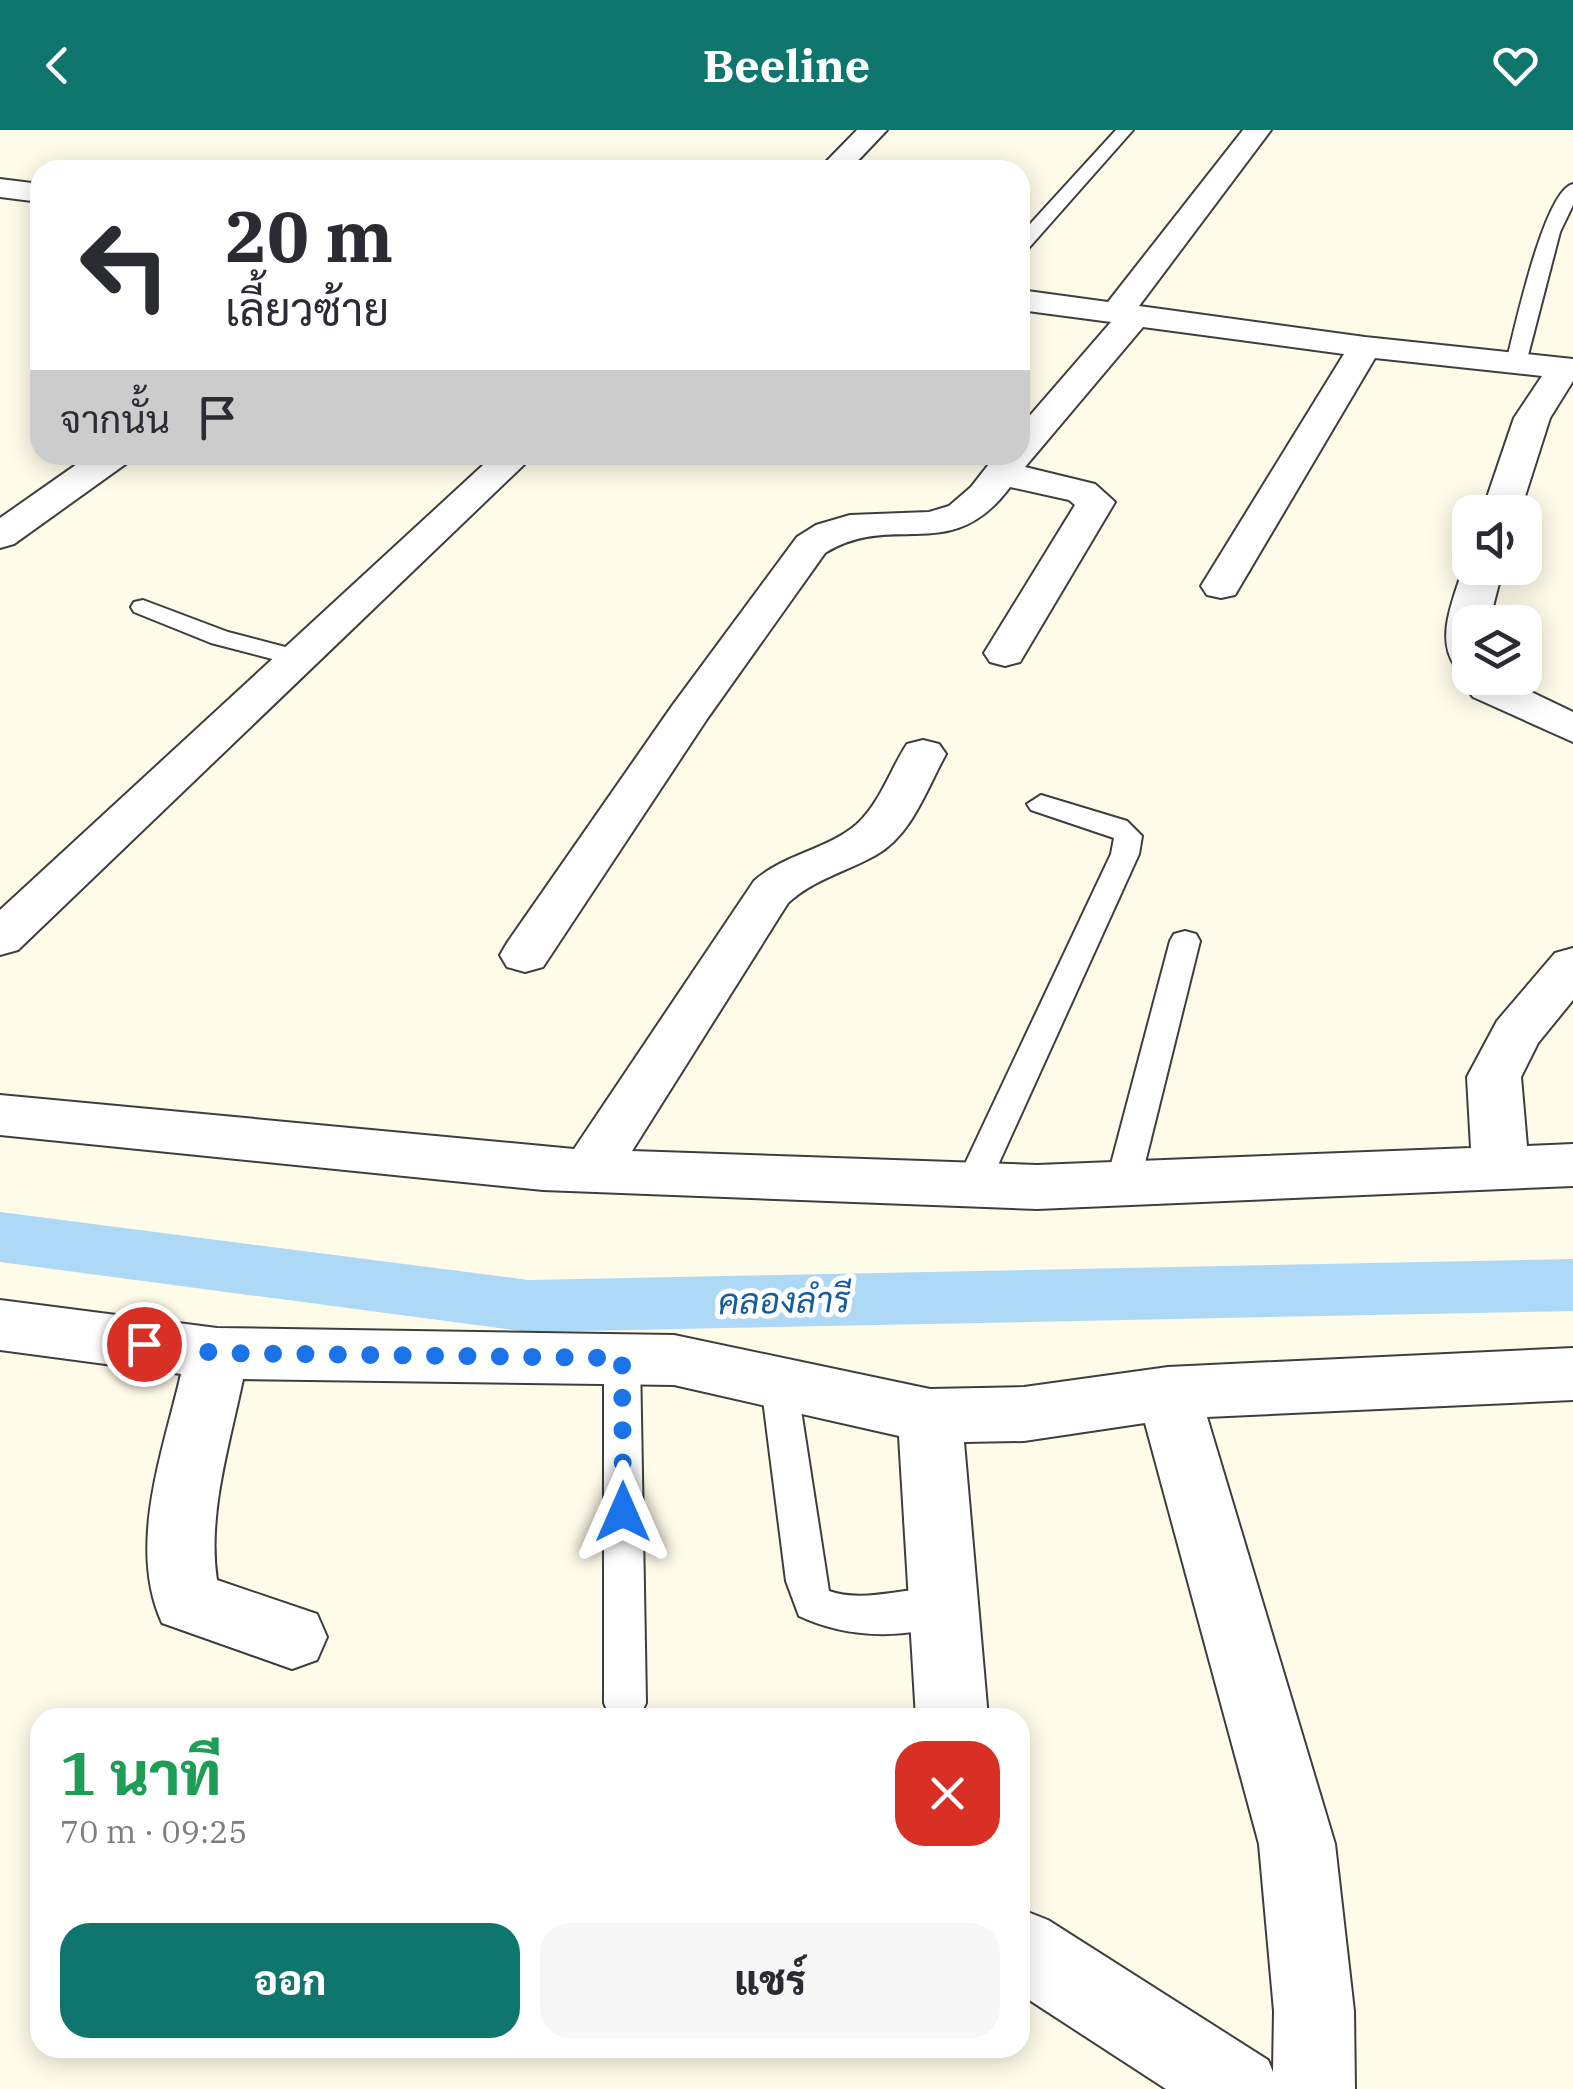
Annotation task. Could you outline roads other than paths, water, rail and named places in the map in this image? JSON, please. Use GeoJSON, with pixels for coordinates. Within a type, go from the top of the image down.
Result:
{"type":"FeatureCollection","features":[{"type":"Feature","properties":{"kind":"street"},"geometry":{"type":"LineString","coordinates":[[843,160],[873,130]]}},
{"type":"Feature","properties":{"kind":"street"},"geometry":{"type":"LineString","coordinates":[[1030,436],[1126,314],[1256,130]]}},
{"type":"Feature","properties":{"kind":"street"},"geometry":{"type":"LineString","coordinates":[[0,188],[30,192]]}},
{"type":"Feature","properties":{"kind":"street"},"geometry":{"type":"LineString","coordinates":[[1030,301],[1365,346],[1568,368]]}},
{"type":"Feature","properties":{"kind":"street"},"geometry":{"type":"LineString","coordinates":[[1222,586],[1365,346]]}},
{"type":"Feature","properties":{"kind":"street"},"geometry":{"type":"LineString","coordinates":[[1507,495],[1532,418],[1568,368]]}},
{"type":"Feature","properties":{"kind":"street"},"geometry":{"type":"LineString","coordinates":[[0,536],[100,465]]}},
{"type":"Feature","properties":{"kind":"street"},"geometry":{"type":"LineString","coordinates":[[0,938],[505,465]]}},
{"type":"Feature","properties":{"kind":"street"},"geometry":{"type":"LineString","coordinates":[[525,956],[811,544],[827,532],[852,524],[952,520],[968,512],[1007,465]]}},
{"type":"Feature","properties":{"kind":"street"},"geometry":{"type":"LineString","coordinates":[[1005,653],[1096,502],[1025,465]]}},
{"type":"Feature","properties":{"kind":"street"},"geometry":{"type":"LineString","coordinates":[[1502,695],[1573,730]]}},
{"type":"Feature","properties":{"kind":"street"},"geometry":{"type":"LineString","coordinates":[[590,1170],[771,892],[797,870],[862,844],[872,836],[922,754]]}},
{"type":"Feature","properties":{"kind":"street"},"geometry":{"type":"LineString","coordinates":[[1500,1168],[1494,1077],[1516,1034],[1573,965]]}},
{"type":"Feature","properties":{"kind":"street"},"geometry":{"type":"LineString","coordinates":[[0,1115],[590,1170],[972,1185],[1123,1184],[1573,1165]]}},
{"type":"Feature","properties":{"kind":"street"},"geometry":{"type":"LineString","coordinates":[[0,1326],[217,1353],[674,1360],[930,1416],[1024,1414],[1168,1392],[1573,1374]]}},
{"type":"Feature","properties":{"kind":"street"},"geometry":{"type":"LineString","coordinates":[[217,1353],[188,1488],[179,1552],[186,1601],[292,1636]]}},
{"type":"Feature","properties":{"kind":"street"},"geometry":{"type":"LineString","coordinates":[[1168,1392],[1297,1844],[1314,2011],[1314,2089]]}},
{"type":"Feature","properties":{"kind":"street"},"geometry":{"type":"LineString","coordinates":[[930,1416],[951,1708]]}},
{"type":"Feature","properties":{"kind":"street"},"geometry":{"type":"LineString","coordinates":[[1030,1954],[1239,2089]]}},
{"type":"Feature","properties":{"kind":"lane"},"geometry":{"type":"LineString","coordinates":[[1030,235],[1126,130]]}},
{"type":"Feature","properties":{"kind":"lane"},"geometry":{"type":"LineString","coordinates":[[1516,363],[1550,232],[1572,189]]}},
{"type":"Feature","properties":{"kind":"lane"},"geometry":{"type":"LineString","coordinates":[[143,607],[205,636],[250,650],[300,658]]}},
{"type":"Feature","properties":{"kind":"lane"},"geometry":{"type":"LineString","coordinates":[[972,1185],[1125,854],[1128,836],[1117,828],[1041,804]]}},
{"type":"Feature","properties":{"kind":"lane"},"geometry":{"type":"LineString","coordinates":[[1123,1184],[1185,941]]}},
{"type":"Feature","properties":{"kind":"lane"},"geometry":{"type":"LineString","coordinates":[[622,1358],[625,1703]]}},
{"type":"Feature","properties":{"kind":"lane"},"geometry":{"type":"LineString","coordinates":[[779,1384],[806,1582],[813,1603],[832,1614],[866,1616],[944,1607]]}},
{"type":"Feature","properties":{"kind":"waterway","name":"คลองลำรี"},"geometry":{"type":"LineString","coordinates":[[0,1237],[529,1306],[1573,1285]]}}]}
